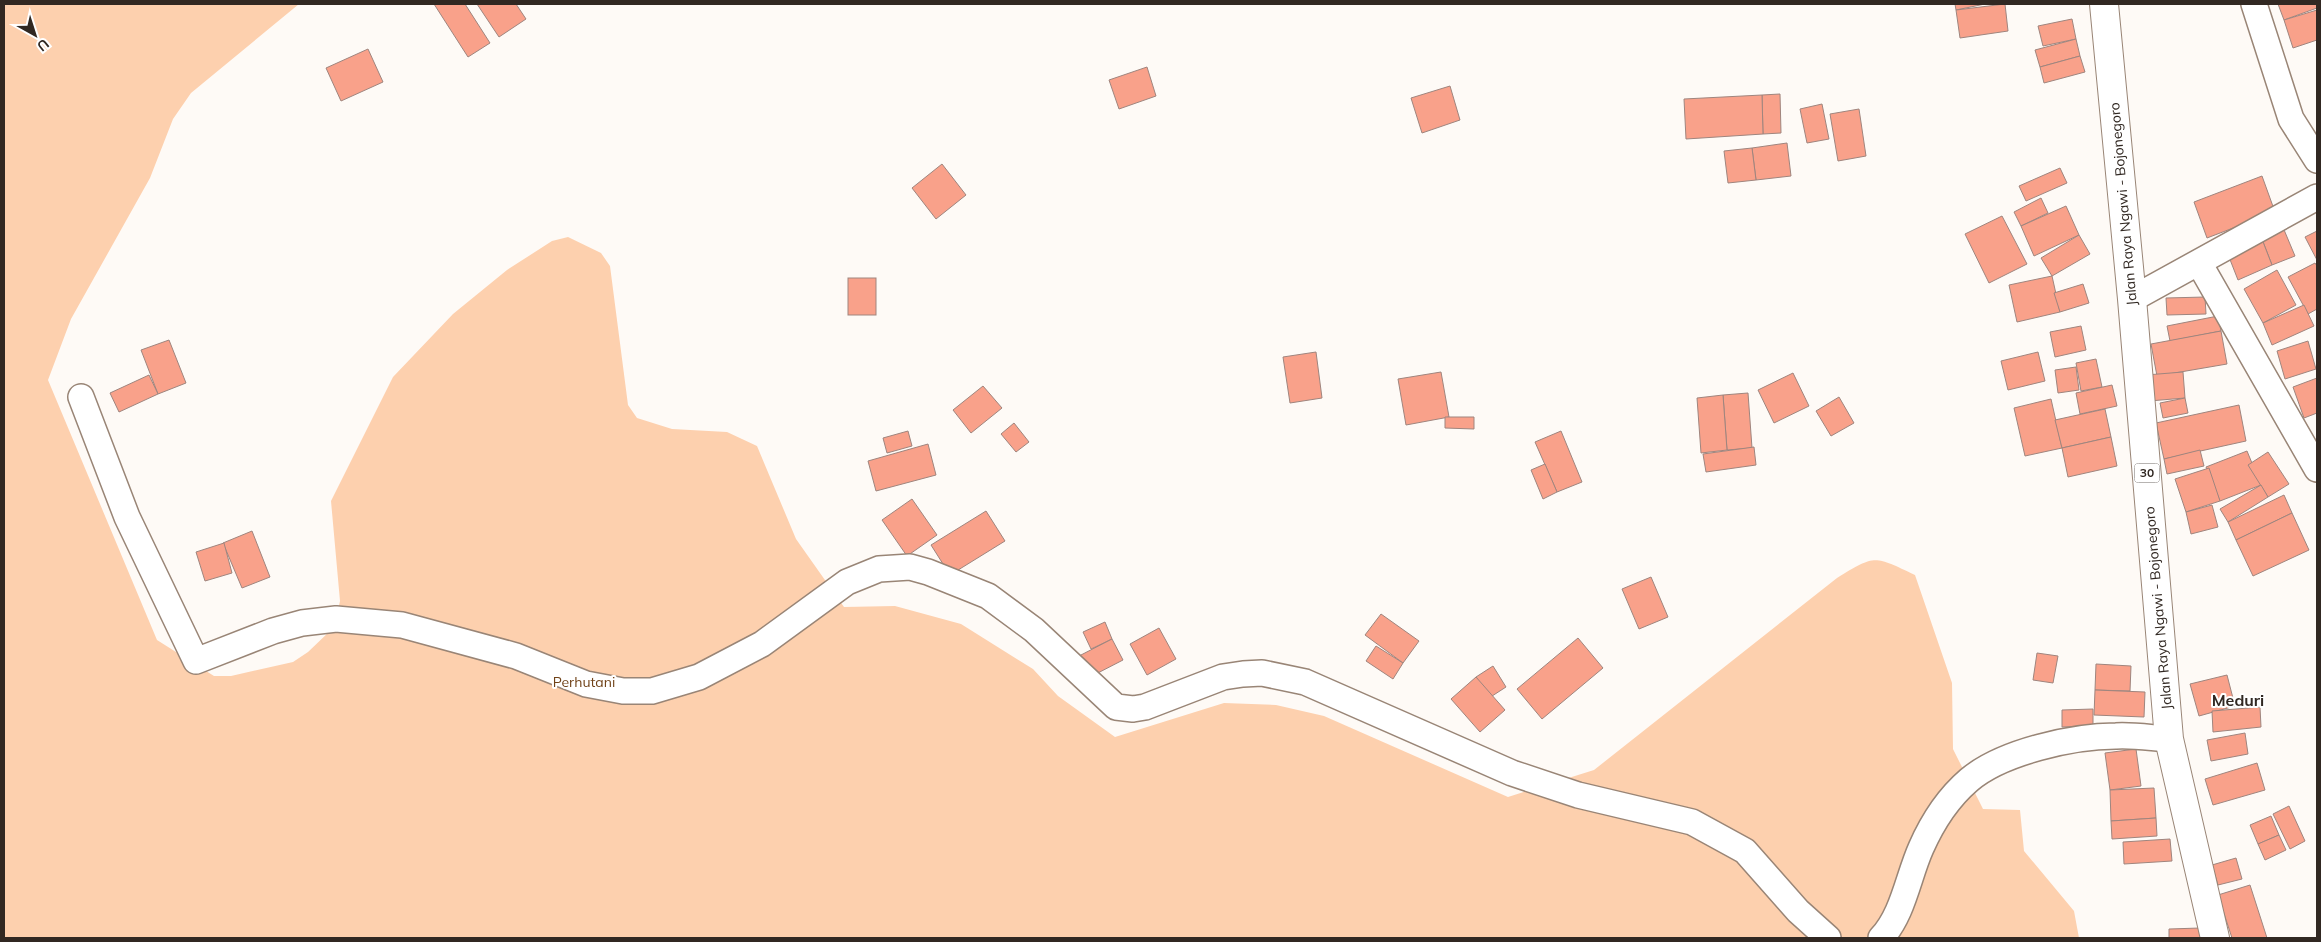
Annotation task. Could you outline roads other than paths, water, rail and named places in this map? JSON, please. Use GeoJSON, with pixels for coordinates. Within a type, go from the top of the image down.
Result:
{"type":"FeatureCollection","features":[{"type":"Feature","properties":{"kind":"highway","name":"Jalan Raya Ngawi - Bojonegoro"},"geometry":{"type":"LineString","coordinates":[[2104,4],[2132,299],[2169,739],[2215,938]]}},
{"type":"Feature","properties":{"kind":"street"},"geometry":{"type":"LineString","coordinates":[[2254,4],[2291,119],[2317,160]]}},
{"type":"Feature","properties":{"kind":"street"},"geometry":{"type":"LineString","coordinates":[[2132,299],[2317,197]]}},
{"type":"Feature","properties":{"kind":"street"},"geometry":{"type":"LineString","coordinates":[[2198,263],[2317,469]]}},
{"type":"Feature","properties":{"kind":"street"},"geometry":{"type":"LineString","coordinates":[[81,397],[127,517],[196,661],[273,631],[302,623],[336,619],[402,625],[516,656],[586,684],[623,691],[652,691],[698,677],[762,644],[847,582],[879,569],[910,567],[928,572],[988,596],[1034,630],[1116,707],[1133,709],[1145,707],[1223,677],[1262,673],[1305,682],[1416,732],[1512,772],[1578,795],[1692,822],[1745,851],[1798,911],[1828,938]]}},
{"type":"Feature","properties":{"kind":"street"},"geometry":{"type":"LineString","coordinates":[[1881,938],[1895,917],[1920,849],[1953,796],[1969,780],[1998,762],[2032,750],[2069,742],[2116,736],[2169,739]]}},
{"type":"Feature","properties":{"kind":"district","name":"Meduri"},"geometry":{"type":"Point","coordinates":[2238,700]}},
{"type":"Feature","properties":{"kind":"park label","name":"Perhutani"},"geometry":{"type":"Point","coordinates":[584,682]}}]}
